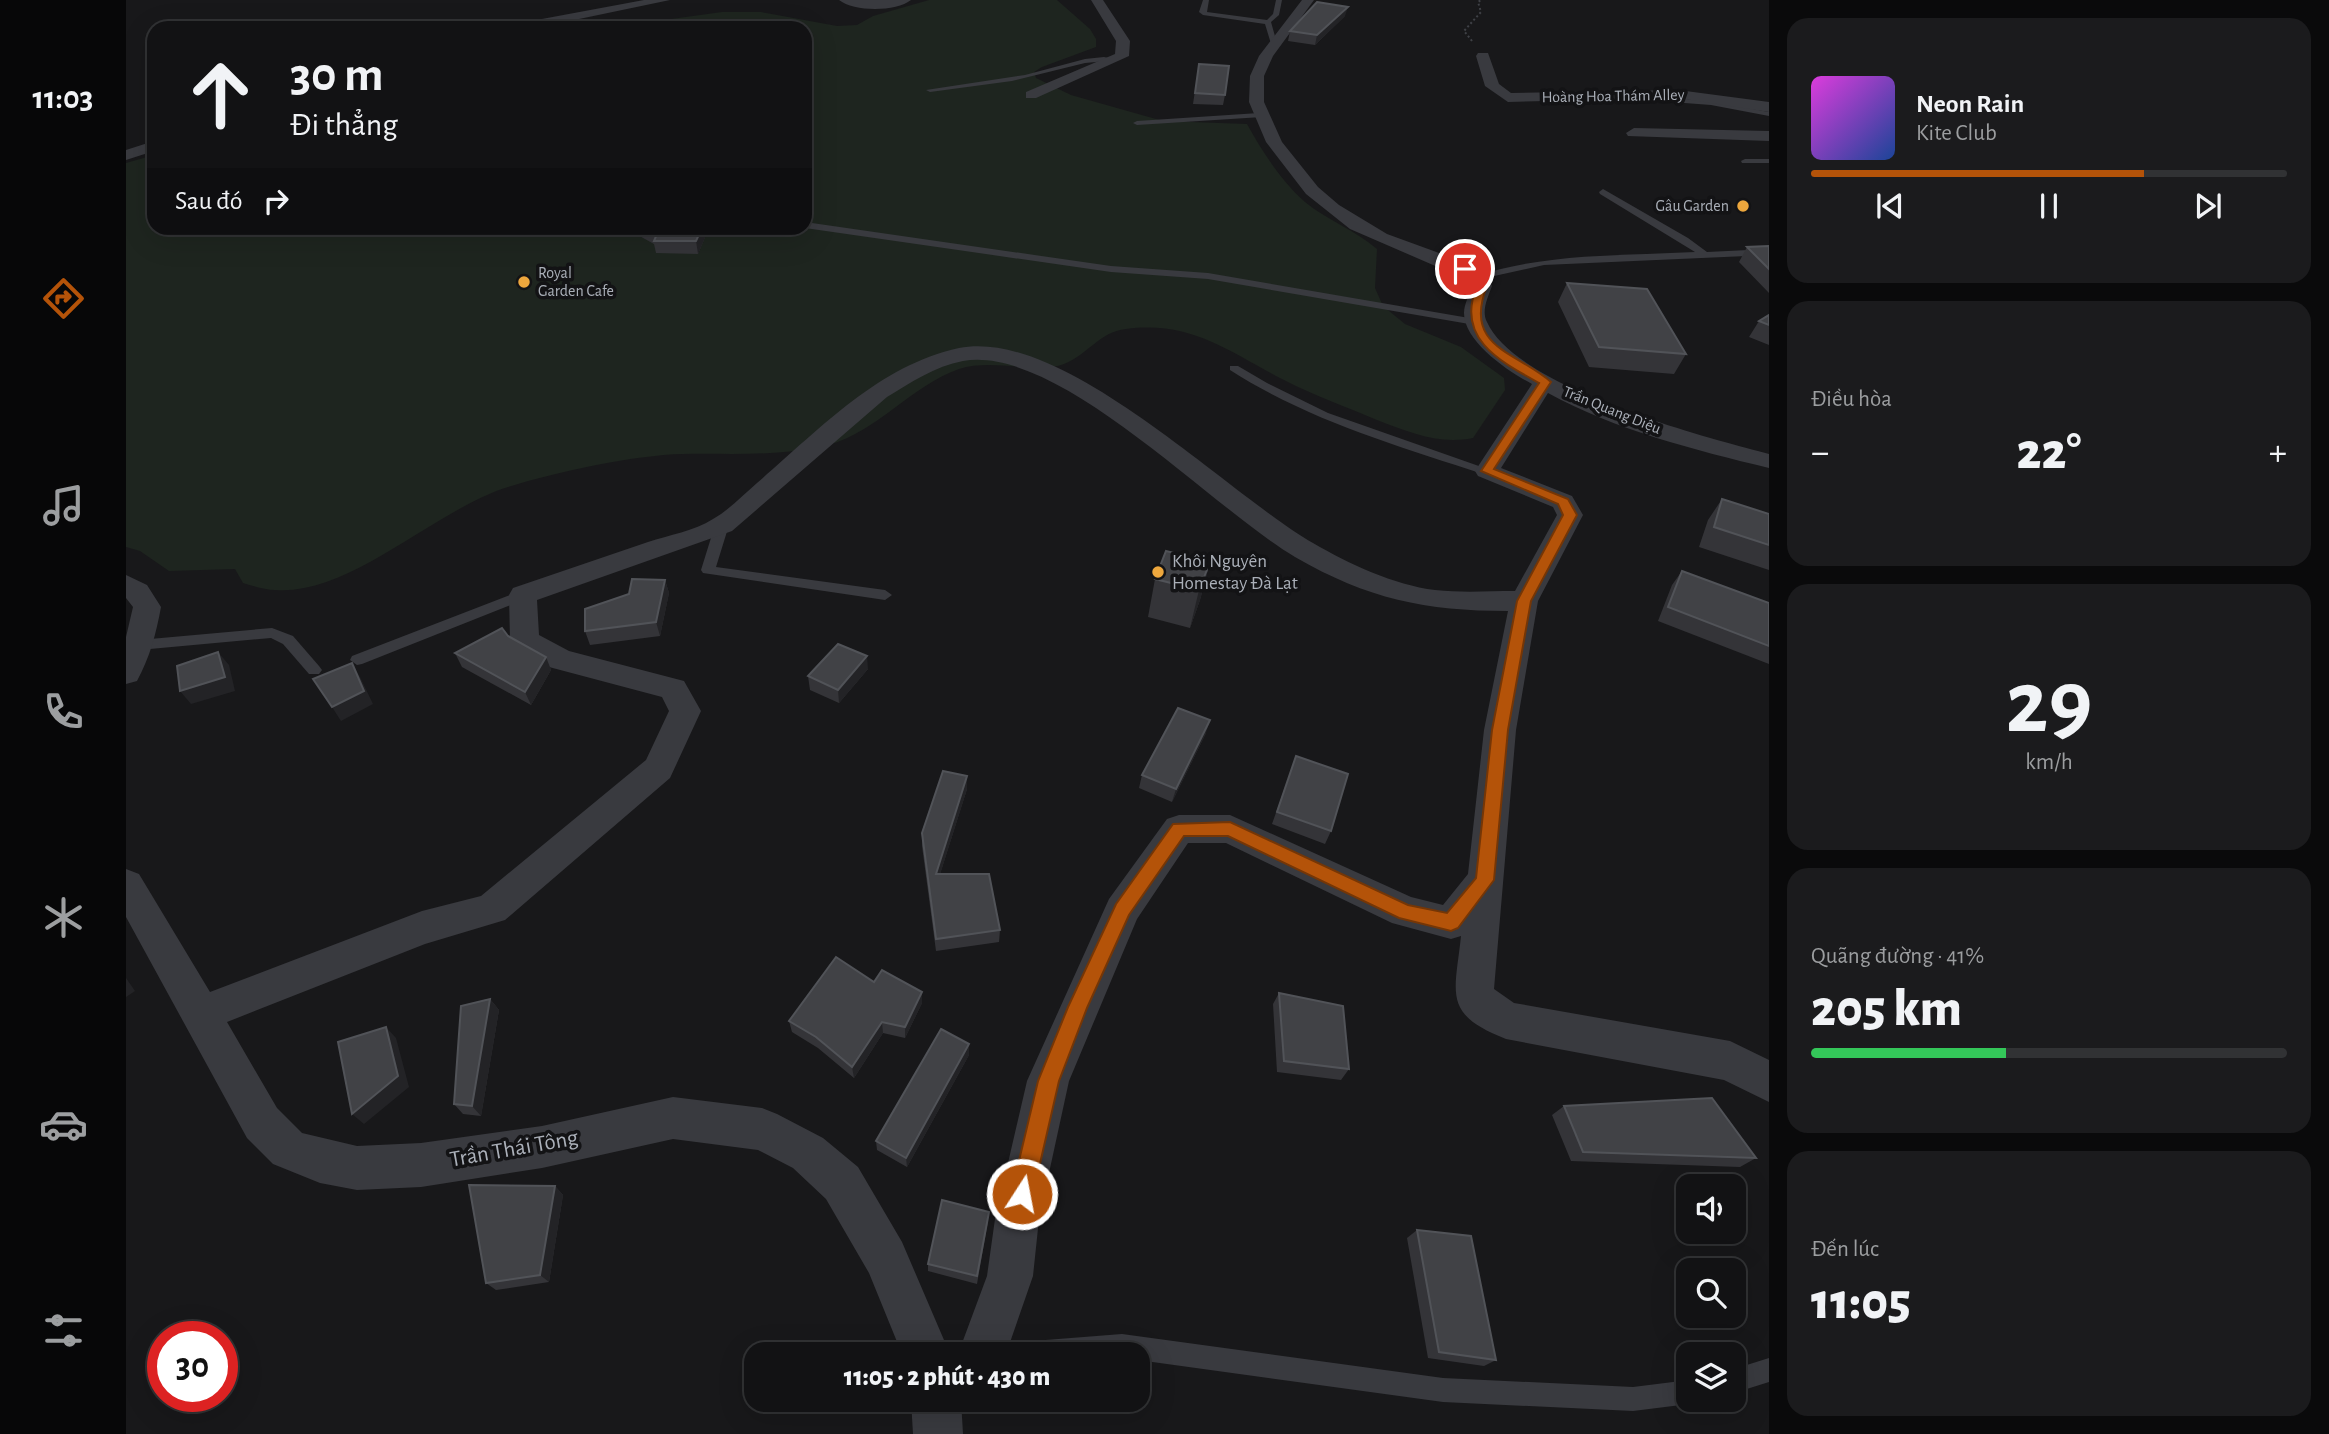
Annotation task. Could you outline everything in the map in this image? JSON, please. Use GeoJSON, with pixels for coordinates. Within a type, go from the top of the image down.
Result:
{"type":"FeatureCollection","features":[{"type":"Feature","properties":{"kind":"street"},"geometry":{"type":"LineString","coordinates":[[552,21],[664,0]]}},
{"type":"Feature","properties":{"kind":"street"},"geometry":{"type":"LineString","coordinates":[[845,0],[885,5],[905,0]]}},
{"type":"Feature","properties":{"kind":"street"},"geometry":{"type":"LineString","coordinates":[[1031,95],[1122,56],[1123,41],[1097,0]]}},
{"type":"Feature","properties":{"kind":"street"},"geometry":{"type":"LineString","coordinates":[[1308,0],[1257,74],[1255,93],[1259,115],[1302,181],[1342,218],[1373,236],[1465,269],[1479,278],[1482,286],[1474,305],[1475,321]]}},
{"type":"Feature","properties":{"kind":"street","name":"Hoàng Hoa Thám Alley"},"geometry":{"type":"LineString","coordinates":[[1483,56],[1492,86],[1508,97],[1678,94],[1769,107]]}},
{"type":"Feature","properties":{"kind":"street","name":"Hoàng Hoa Thám Alley"},"geometry":{"type":"LineString","coordinates":[[1634,134],[1769,136]]}},
{"type":"Feature","properties":{"kind":"street"},"geometry":{"type":"LineString","coordinates":[[126,155],[147,148]]}},
{"type":"Feature","properties":{"kind":"street","name":"Trần Quang Diệu"},"geometry":{"type":"LineString","coordinates":[[1475,321],[1488,345],[1513,365],[1591,404],[1645,425],[1769,461]]}},
{"type":"Feature","properties":{"kind":"street"},"geometry":{"type":"LineString","coordinates":[[200,1013],[422,928],[492,909],[658,769],[685,711],[673,689],[560,659],[525,640],[523,595],[722,525],[792,467],[830,431],[896,382],[933,364],[963,354],[982,352],[1012,359],[1059,378],[1120,416],[1260,522],[1304,550],[1339,566],[1423,597],[1524,601]]}},
{"type":"Feature","properties":{"kind":"street"},"geometry":{"type":"LineString","coordinates":[[1545,382],[1487,471],[1563,502],[1570,515],[1524,601],[1500,730],[1474,998],[1506,1020],[1730,1061],[1769,1082]]}},
{"type":"Feature","properties":{"kind":"street"},"geometry":{"type":"LineString","coordinates":[[126,584],[137,592],[147,607],[139,645],[126,673]]}},
{"type":"Feature","properties":{"kind":"street"},"geometry":{"type":"LineString","coordinates":[[986,1342],[1010,1276],[1017,1219],[1048,1081],[1122,910],[1179,829],[1230,829],[1405,912],[1451,923],[1485,880]]}},
{"type":"Feature","properties":{"kind":"street","name":"Trần Thái Tông"},"geometry":{"type":"LineString","coordinates":[[126,885],[156,932],[262,1123],[288,1149],[320,1161],[357,1168],[421,1165],[542,1147],[673,1118],[762,1129],[808,1153],[842,1183],[886,1258],[921,1342]]}},
{"type":"Feature","properties":{"kind":"street"},"geometry":{"type":"LineString","coordinates":[[937,1412],[938,1434]]}},
{"type":"Feature","properties":{"kind":"lane"},"geometry":{"type":"LineString","coordinates":[[1206,0],[1202,12],[1205,14],[1268,22],[1276,15],[1279,0]]}},
{"type":"Feature","properties":{"kind":"lane"},"geometry":{"type":"LineString","coordinates":[[1268,22],[1275,47]]}},
{"type":"Feature","properties":{"kind":"lane"},"geometry":{"type":"LineString","coordinates":[[930,90],[1015,79],[1081,60],[1114,60]]}},
{"type":"Feature","properties":{"kind":"lane"},"geometry":{"type":"LineString","coordinates":[[1661,99],[1711,103],[1769,114]]}},
{"type":"Feature","properties":{"kind":"lane"},"geometry":{"type":"LineString","coordinates":[[1137,123],[1259,115]]}},
{"type":"Feature","properties":{"kind":"lane"},"geometry":{"type":"LineString","coordinates":[[1745,161],[1769,161]]}},
{"type":"Feature","properties":{"kind":"lane"},"geometry":{"type":"LineString","coordinates":[[1603,192],[1685,240],[1705,255]]}},
{"type":"Feature","properties":{"kind":"lane"},"geometry":{"type":"LineString","coordinates":[[812,226],[1111,269],[1221,278],[1475,321]]}},
{"type":"Feature","properties":{"kind":"lane"},"geometry":{"type":"LineString","coordinates":[[1479,278],[1544,262],[1769,252]]}},
{"type":"Feature","properties":{"kind":"lane"},"geometry":{"type":"LineString","coordinates":[[1234,368],[1268,390],[1302,406],[1487,471]]}},
{"type":"Feature","properties":{"kind":"lane"},"geometry":{"type":"LineString","coordinates":[[722,525],[708,570],[885,594]]}},
{"type":"Feature","properties":{"kind":"lane"},"geometry":{"type":"LineString","coordinates":[[357,660],[523,595]]}},
{"type":"Feature","properties":{"kind":"lane"},"geometry":{"type":"LineString","coordinates":[[139,645],[272,633],[288,640],[314,670]]}},
{"type":"Feature","properties":{"kind":"lane"},"geometry":{"type":"LineString","coordinates":[[1150,1350],[1443,1390],[1633,1399],[1676,1394]]}},
{"type":"Feature","properties":{"kind":"lane"},"geometry":{"type":"LineString","coordinates":[[1746,1377],[1769,1370]]}},
{"type":"Feature","properties":{"kind":"path"},"geometry":{"type":"LineString","coordinates":[[1481,0],[1478,2],[1481,12],[1464,31],[1483,56]]}},
{"type":"Feature","properties":{"kind":"shaded area"},"geometry":{"type":"Polygon","coordinates":[[[929,0],[1057,0],[1090,29],[1096,39],[1096,47],[1042,67],[1034,72],[1036,78],[1071,95],[1163,121],[1247,124],[1273,165],[1296,194],[1377,249],[1375,288],[1383,306],[1405,324],[1461,347],[1504,378],[1505,390],[1473,438],[1436,439],[1401,429],[1308,392],[1229,350],[1192,334],[1150,328],[1126,329],[1108,334],[1073,360],[1053,367],[986,365],[959,369],[925,386],[862,430],[828,445],[774,453],[642,457],[572,470],[508,487],[452,513],[363,566],[333,580],[304,588],[275,590],[255,587],[243,583],[235,569],[169,571],[140,551],[126,547],[126,163],[147,157],[147,235],[812,235],[812,21],[837,26],[857,25],[873,16],[929,0]]]}},
{"type":"Feature","properties":{"kind":"shaded area"},"geometry":{"type":"Polygon","coordinates":[[[722,12],[761,12],[810,21],[657,21],[722,12]]]}},
{"type":"Feature","properties":{"kind":"building"},"geometry":{"type":"Polygon","coordinates":[[[1317,2],[1348,7],[1317,35],[1290,31],[1317,2]]]}},
{"type":"Feature","properties":{"kind":"building"},"geometry":{"type":"Polygon","coordinates":[[[1199,64],[1229,66],[1225,95],[1195,93],[1199,64]]]}},
{"type":"Feature","properties":{"kind":"building"},"geometry":{"type":"Polygon","coordinates":[[[657,235],[699,235],[696,241],[654,241],[657,235]]]}},
{"type":"Feature","properties":{"kind":"building"},"geometry":{"type":"Polygon","coordinates":[[[1769,246],[1769,269],[1747,247],[1769,246]]]}},
{"type":"Feature","properties":{"kind":"building"},"geometry":{"type":"Polygon","coordinates":[[[1567,283],[1647,289],[1686,354],[1599,347],[1567,283]]]}},
{"type":"Feature","properties":{"kind":"building"},"geometry":{"type":"Polygon","coordinates":[[[1769,315],[1769,325],[1759,321],[1769,315]]]}},
{"type":"Feature","properties":{"kind":"building"},"geometry":{"type":"Polygon","coordinates":[[[1722,499],[1769,514],[1769,545],[1714,527],[1722,499]]]}},
{"type":"Feature","properties":{"kind":"building"},"geometry":{"type":"Polygon","coordinates":[[[1166,551],[1210,562],[1199,590],[1155,579],[1166,551]]]}},
{"type":"Feature","properties":{"kind":"building"},"geometry":{"type":"Polygon","coordinates":[[[1682,571],[1769,603],[1769,646],[1668,607],[1682,571]]]}},
{"type":"Feature","properties":{"kind":"building"},"geometry":{"type":"Polygon","coordinates":[[[632,579],[665,580],[656,622],[585,631],[585,609],[629,594],[632,579]]]}},
{"type":"Feature","properties":{"kind":"building"},"geometry":{"type":"Polygon","coordinates":[[[502,628],[508,636],[546,657],[525,692],[455,653],[502,628]]]}},
{"type":"Feature","properties":{"kind":"building"},"geometry":{"type":"Polygon","coordinates":[[[838,644],[867,656],[838,690],[808,676],[838,644]]]}},
{"type":"Feature","properties":{"kind":"building"},"geometry":{"type":"Polygon","coordinates":[[[218,652],[225,677],[180,691],[177,666],[218,652]]]}},
{"type":"Feature","properties":{"kind":"building"},"geometry":{"type":"Polygon","coordinates":[[[352,663],[364,691],[332,707],[313,679],[352,663]]]}},
{"type":"Feature","properties":{"kind":"building"},"geometry":{"type":"Polygon","coordinates":[[[1178,708],[1210,720],[1176,789],[1142,775],[1178,708]]]}},
{"type":"Feature","properties":{"kind":"building"},"geometry":{"type":"Polygon","coordinates":[[[1296,756],[1348,774],[1331,831],[1277,812],[1296,756]]]}},
{"type":"Feature","properties":{"kind":"building"},"geometry":{"type":"Polygon","coordinates":[[[943,771],[967,776],[936,874],[989,874],[1000,930],[936,939],[922,833],[943,771]]]}},
{"type":"Feature","properties":{"kind":"building"},"geometry":{"type":"Polygon","coordinates":[[[836,957],[874,982],[882,970],[922,992],[905,1027],[882,1022],[852,1067],[816,1037],[789,1021],[836,957]]]}},
{"type":"Feature","properties":{"kind":"building"},"geometry":{"type":"Polygon","coordinates":[[[1279,993],[1343,1006],[1349,1069],[1284,1061],[1279,993]]]}},
{"type":"Feature","properties":{"kind":"building"},"geometry":{"type":"Polygon","coordinates":[[[490,999],[472,1106],[454,1104],[461,1006],[490,999]]]}},
{"type":"Feature","properties":{"kind":"building"},"geometry":{"type":"Polygon","coordinates":[[[386,1027],[398,1076],[352,1114],[338,1042],[386,1027]]]}},
{"type":"Feature","properties":{"kind":"building"},"geometry":{"type":"Polygon","coordinates":[[[941,1029],[969,1044],[906,1158],[876,1141],[941,1029]]]}},
{"type":"Feature","properties":{"kind":"building"},"geometry":{"type":"Polygon","coordinates":[[[1712,1098],[1756,1158],[1583,1152],[1564,1106],[1712,1098]]]}},
{"type":"Feature","properties":{"kind":"building"},"geometry":{"type":"Polygon","coordinates":[[[469,1185],[555,1186],[540,1275],[486,1283],[469,1185]]]}},
{"type":"Feature","properties":{"kind":"building"},"geometry":{"type":"Polygon","coordinates":[[[942,1200],[989,1212],[977,1276],[928,1264],[942,1200]]]}},
{"type":"Feature","properties":{"kind":"building"},"geometry":{"type":"Polygon","coordinates":[[[1417,1230],[1471,1236],[1496,1360],[1439,1352],[1417,1230]]]}},
{"type":"Feature","properties":{"kind":"place","name":"Gâu Garden"},"geometry":{"type":"Point","coordinates":[1743,206]}},
{"type":"Feature","properties":{"kind":"place","name":"Royal Garden Cafe"},"geometry":{"type":"Point","coordinates":[524,282]}},
{"type":"Feature","properties":{"kind":"place","name":"Khôi Nguyên Homestay Đà Lạt"},"geometry":{"type":"Point","coordinates":[1158,572]}},
{"type":"Feature","properties":{"kind":"route"},"geometry":{"type":"LineString","coordinates":[[1022,1194],[1048,1081],[1078,1007],[1122,910],[1179,829],[1230,829],[1405,912],[1451,923],[1485,880],[1500,730],[1524,601],[1570,515],[1563,502],[1487,471],[1545,382],[1513,365],[1488,345],[1475,321],[1474,305],[1482,286],[1479,278],[1465,269]]}}]}
